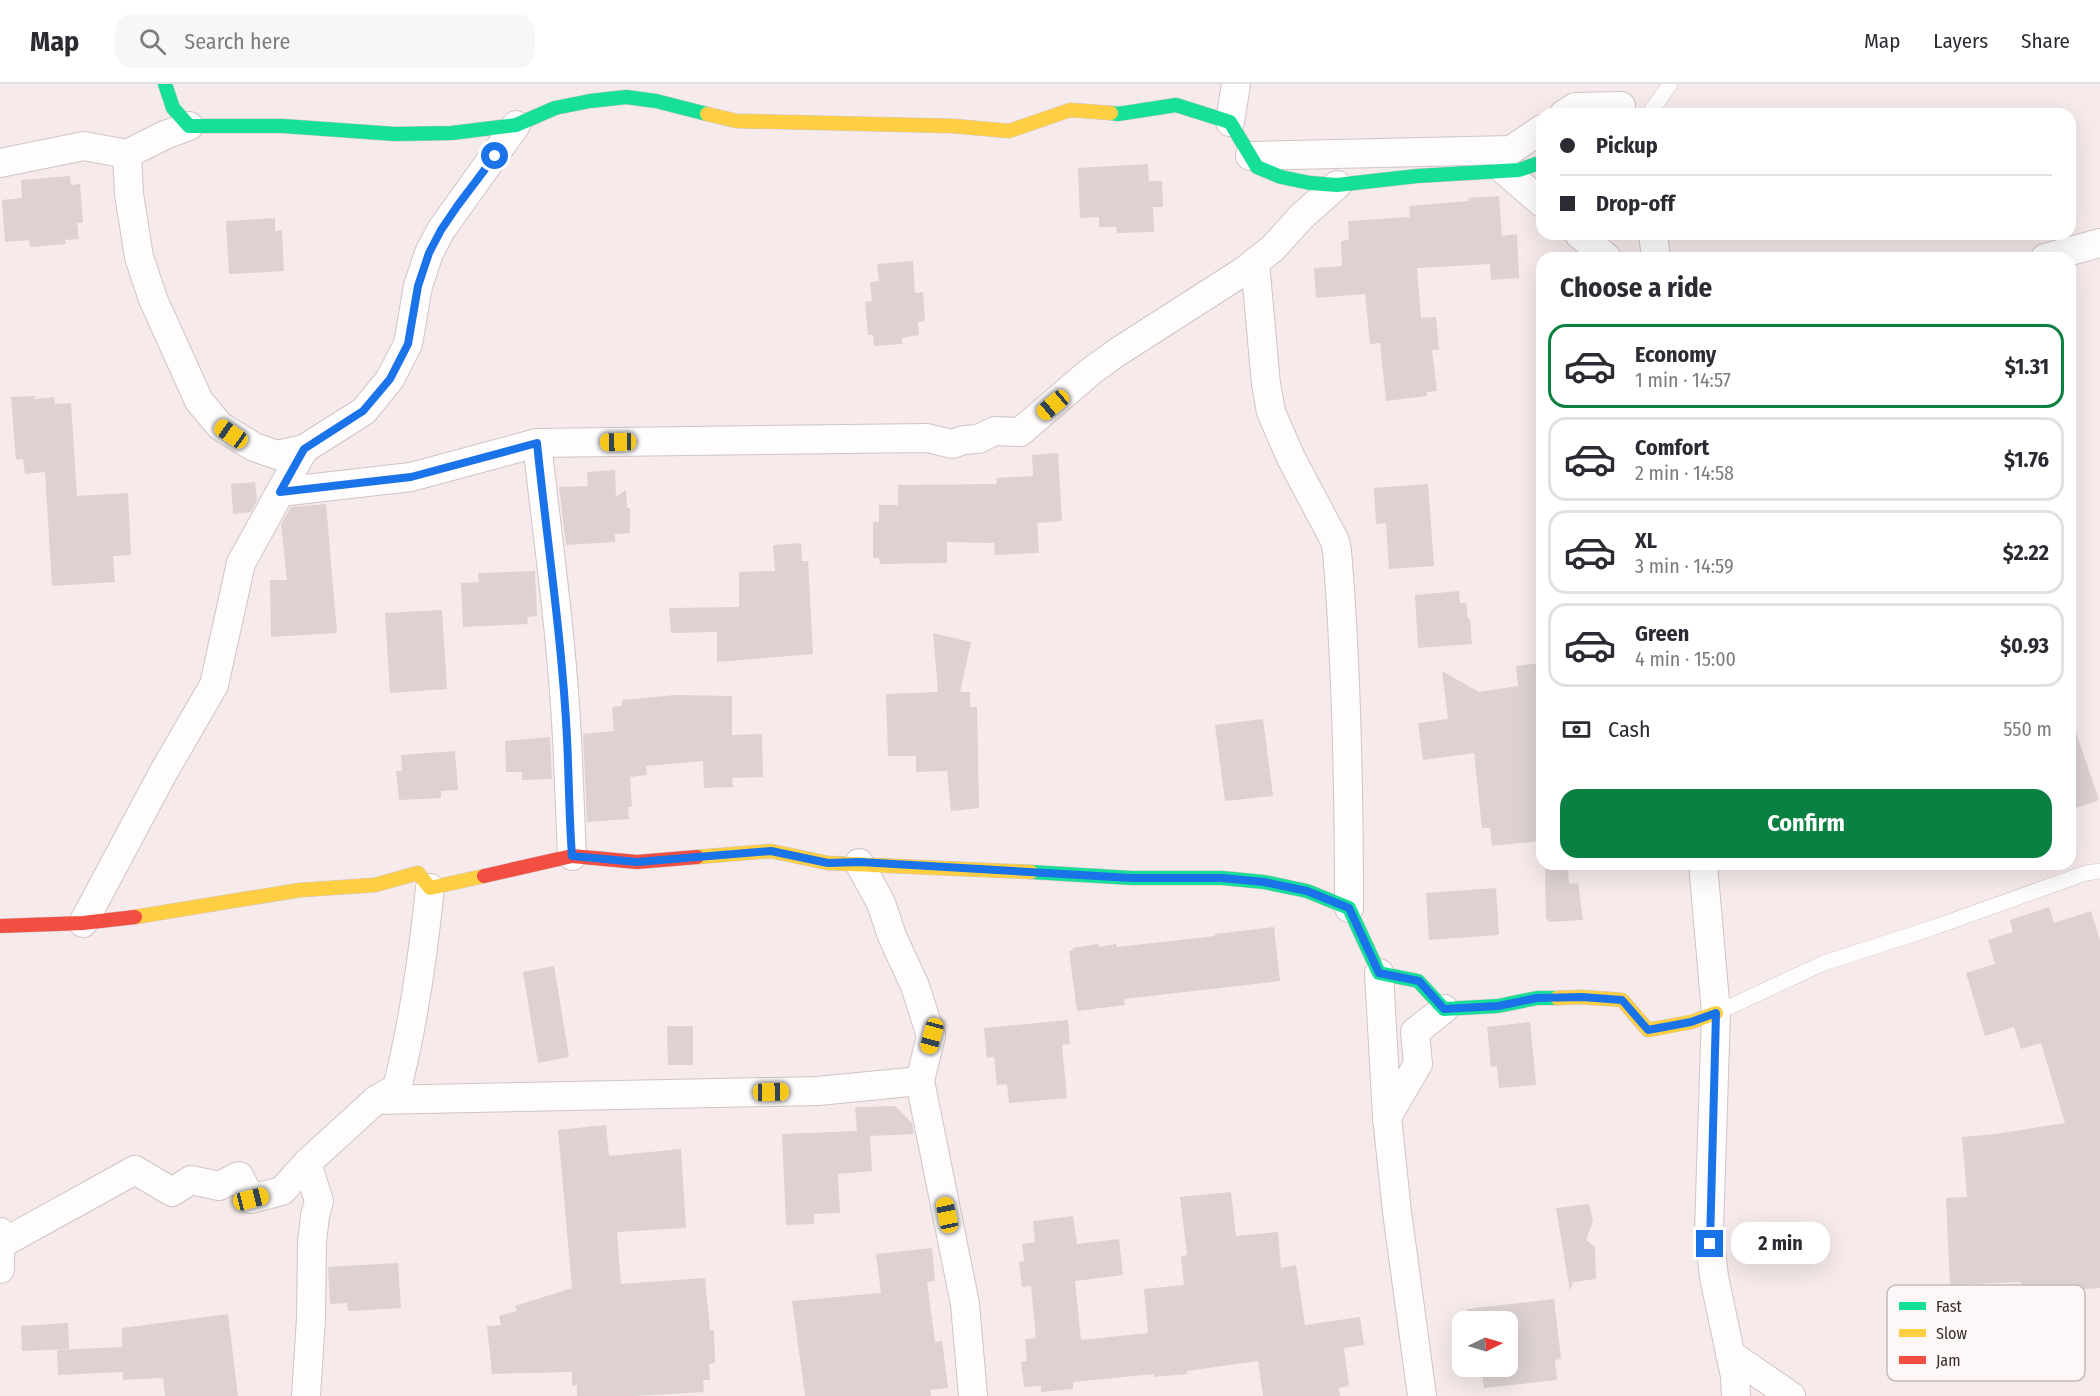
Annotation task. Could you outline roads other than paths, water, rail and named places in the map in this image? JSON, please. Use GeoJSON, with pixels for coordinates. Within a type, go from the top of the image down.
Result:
{"type":"FeatureCollection","features":[{"type":"Feature","properties":{"kind":"street"},"geometry":{"type":"LineString","coordinates":[[165,84],[172,108],[178,117],[189,126]]}},
{"type":"Feature","properties":{"kind":"street"},"geometry":{"type":"LineString","coordinates":[[1236,84],[1230,122],[1257,167],[1281,177],[1310,183],[1337,185],[1417,176],[1505,171],[1536,164]]}},
{"type":"Feature","properties":{"kind":"street"},"geometry":{"type":"LineString","coordinates":[[0,163],[84,146],[127,154],[189,126],[283,126],[394,134],[452,133],[516,125],[555,108],[626,97],[656,101],[737,121],[953,126],[1009,131],[1070,110],[1118,114],[1176,105],[1230,122]]}},
{"type":"Feature","properties":{"kind":"street"},"geometry":{"type":"LineString","coordinates":[[1573,108],[1619,101]]}},
{"type":"Feature","properties":{"kind":"street"},"geometry":{"type":"LineString","coordinates":[[127,154],[129,194],[139,257],[153,299],[199,401],[220,426],[254,447],[277,455],[304,449],[363,411],[390,379],[408,344],[418,286],[437,238],[516,125]]}},
{"type":"Feature","properties":{"kind":"street"},"geometry":{"type":"LineString","coordinates":[[1250,156],[1511,150],[1536,133]]}},
{"type":"Feature","properties":{"kind":"street"},"geometry":{"type":"LineString","coordinates":[[1505,171],[1536,198]]}},
{"type":"Feature","properties":{"kind":"street"},"geometry":{"type":"LineString","coordinates":[[280,492],[411,477],[537,443],[927,438],[951,444],[978,439],[995,431],[1020,432],[1107,359],[1212,293],[1273,248],[1301,217],[1337,185]]}},
{"type":"Feature","properties":{"kind":"street"},"geometry":{"type":"LineString","coordinates":[[1586,240],[1600,252]]}},
{"type":"Feature","properties":{"kind":"street"},"geometry":{"type":"LineString","coordinates":[[2067,252],[2100,243]]}},
{"type":"Feature","properties":{"kind":"street"},"geometry":{"type":"LineString","coordinates":[[1255,262],[1266,384],[1271,412],[1291,458],[1335,541],[1337,551],[1344,637],[1349,774],[1349,908],[1379,973],[1387,1117],[1396,1212],[1422,1396]]}},
{"type":"Feature","properties":{"kind":"street"},"geometry":{"type":"LineString","coordinates":[[537,443],[562,681],[572,856]]}},
{"type":"Feature","properties":{"kind":"street"},"geometry":{"type":"LineString","coordinates":[[83,923],[163,773],[214,685],[242,563],[304,449]]}},
{"type":"Feature","properties":{"kind":"street"},"geometry":{"type":"LineString","coordinates":[[430,888],[572,856],[637,862],[771,851],[828,863],[860,862],[1132,878],[1222,878],[1264,882],[1307,891],[1349,908]]}},
{"type":"Feature","properties":{"kind":"street"},"geometry":{"type":"LineString","coordinates":[[860,862],[881,903],[892,936],[915,986],[932,1036],[920,1081],[965,1304],[973,1396]]}},
{"type":"Feature","properties":{"kind":"street"},"geometry":{"type":"LineString","coordinates":[[1704,870],[1716,1013],[1709,1230],[1714,1277],[1735,1376],[1736,1396]]}},
{"type":"Feature","properties":{"kind":"street"},"geometry":{"type":"LineString","coordinates":[[0,926],[116,920],[300,890],[375,885],[418,873],[430,888],[423,958],[409,1040],[397,1088],[376,1100],[308,1163],[282,1191],[251,1199],[239,1176],[219,1186],[191,1180],[172,1192],[135,1170],[0,1248]]}},
{"type":"Feature","properties":{"kind":"street"},"geometry":{"type":"LineString","coordinates":[[1379,973],[1419,981],[1444,1009]]}},
{"type":"Feature","properties":{"kind":"street"},"geometry":{"type":"LineString","coordinates":[[1387,1117],[1418,1064],[1415,1032],[1444,1009],[1498,1006],[1537,998],[1582,997],[1622,1000],[1648,1030],[1691,1022],[1716,1013]]}},
{"type":"Feature","properties":{"kind":"street"},"geometry":{"type":"LineString","coordinates":[[376,1100],[818,1091],[920,1081]]}},
{"type":"Feature","properties":{"kind":"street"},"geometry":{"type":"LineString","coordinates":[[306,1396],[312,1242],[319,1201],[308,1163]]}},
{"type":"Feature","properties":{"kind":"street"},"geometry":{"type":"LineString","coordinates":[[1730,1354],[1791,1396]]}},
{"type":"Feature","properties":{"kind":"lane"},"geometry":{"type":"LineString","coordinates":[[1653,108],[1670,84]]}},
{"type":"Feature","properties":{"kind":"lane"},"geometry":{"type":"LineString","coordinates":[[1716,1013],[1824,963],[1935,927],[2086,873],[2100,871]]}}]}
